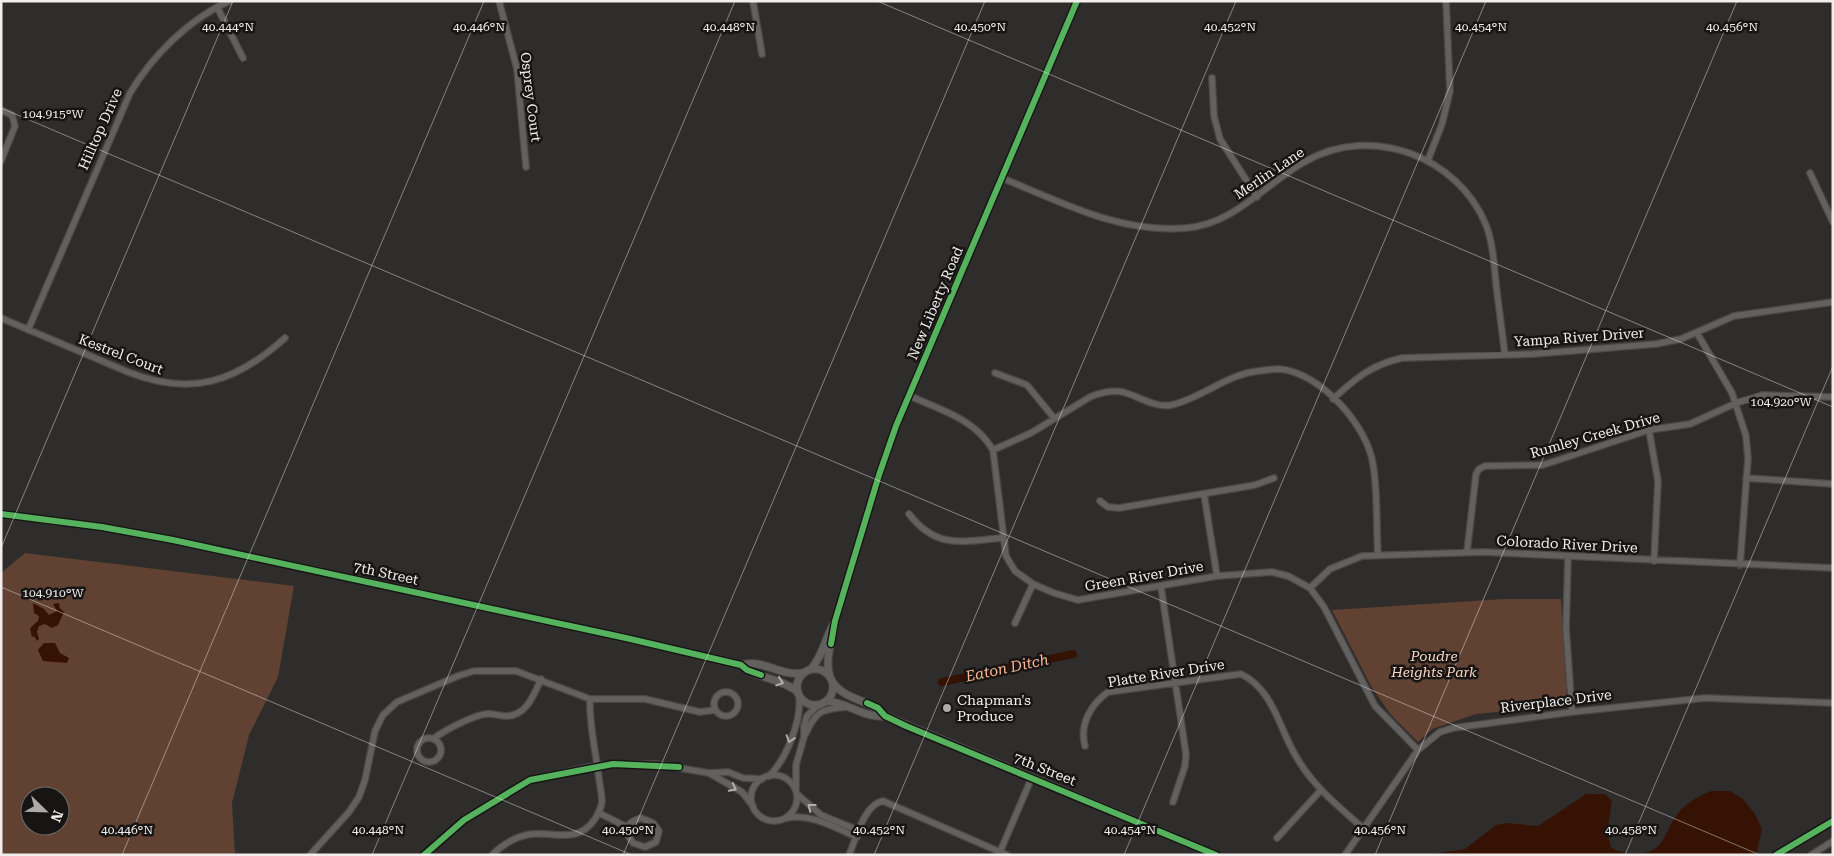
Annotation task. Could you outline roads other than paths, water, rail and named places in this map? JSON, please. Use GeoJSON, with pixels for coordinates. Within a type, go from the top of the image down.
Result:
{"type":"FeatureCollection","features":[{"type":"Feature","properties":{"kind":"street","name":"Hilltop Drive"},"geometry":{"type":"LineString","coordinates":[[28,330],[130,93],[157,56],[188,28],[217,7],[229,1]]}},
{"type":"Feature","properties":{"kind":"street","name":"Osprey Court"},"geometry":{"type":"LineString","coordinates":[[499,1],[517,69],[526,167]]}},
{"type":"Feature","properties":{"kind":"street"},"geometry":{"type":"LineString","coordinates":[[753,1],[762,54]]}},
{"type":"Feature","properties":{"kind":"street","name":"New Liberty Road"},"geometry":{"type":"LineString","coordinates":[[831,679],[827,660],[834,636],[835,621],[887,451],[1077,1]]}},
{"type":"Feature","properties":{"kind":"street"},"geometry":{"type":"LineString","coordinates":[[1428,160],[1442,124],[1450,91],[1446,1]]}},
{"type":"Feature","properties":{"kind":"street"},"geometry":{"type":"LineString","coordinates":[[217,7],[243,58]]}},
{"type":"Feature","properties":{"kind":"street"},"geometry":{"type":"LineString","coordinates":[[1212,78],[1214,116],[1220,139],[1257,197]]}},
{"type":"Feature","properties":{"kind":"street"},"geometry":{"type":"LineString","coordinates":[[1,110],[12,115],[15,126],[1,161]]}},
{"type":"Feature","properties":{"kind":"street","name":"Merlin Lane"},"geometry":{"type":"LineString","coordinates":[[1002,178],[1111,222],[1152,228],[1187,228],[1226,216],[1257,197],[1305,161],[1320,154],[1342,147],[1360,145],[1402,150],[1428,160],[1459,184],[1472,200],[1486,224],[1492,252],[1505,355]]}},
{"type":"Feature","properties":{"kind":"street"},"geometry":{"type":"LineString","coordinates":[[1810,173],[1833,222]]}},
{"type":"Feature","properties":{"kind":"street","name":"Yampa River Driver"},"geometry":{"type":"LineString","coordinates":[[1333,399],[1359,376],[1382,363],[1402,358],[1505,355],[1656,344],[1681,339],[1740,315],[1833,302]]}},
{"type":"Feature","properties":{"kind":"street","name":"Kestrel Court"},"geometry":{"type":"LineString","coordinates":[[1,318],[146,379],[174,385],[200,384],[229,376],[260,360],[285,338]]}},
{"type":"Feature","properties":{"kind":"street"},"geometry":{"type":"LineString","coordinates":[[1697,333],[1736,403],[1746,436],[1746,478],[1740,565]]}},
{"type":"Feature","properties":{"kind":"street"},"geometry":{"type":"LineString","coordinates":[[993,450],[1031,434],[1054,418],[1099,394],[1122,392],[1159,404],[1172,405],[1250,373],[1279,370],[1300,375],[1314,382],[1346,410],[1358,427],[1373,464],[1378,555]]}},
{"type":"Feature","properties":{"kind":"street"},"geometry":{"type":"LineString","coordinates":[[995,372],[1027,385],[1054,418]]}},
{"type":"Feature","properties":{"kind":"street","name":"Rumley Creek Drive"},"geometry":{"type":"LineString","coordinates":[[1467,552],[1474,486],[1478,469],[1490,465],[1519,467],[1542,465],[1649,430],[1690,424],[1736,403],[1763,396],[1778,394],[1833,397]]}},
{"type":"Feature","properties":{"kind":"street","name":"Green River Drive"},"geometry":{"type":"LineString","coordinates":[[910,396],[970,423],[984,435],[993,450],[1006,556],[1015,571],[1033,584],[1078,600],[1217,576],[1272,572],[1288,576],[1310,588],[1324,607],[1376,706],[1418,750]]}},
{"type":"Feature","properties":{"kind":"street"},"geometry":{"type":"LineString","coordinates":[[1649,430],[1658,481],[1654,561]]}},
{"type":"Feature","properties":{"kind":"street"},"geometry":{"type":"LineString","coordinates":[[1100,501],[1108,507],[1119,508],[1255,485],[1274,478]]}},
{"type":"Feature","properties":{"kind":"street"},"geometry":{"type":"LineString","coordinates":[[1746,478],[1833,484]]}},
{"type":"Feature","properties":{"kind":"street"},"geometry":{"type":"LineString","coordinates":[[1204,494],[1217,576]]}},
{"type":"Feature","properties":{"kind":"street","name":"7th Street"},"geometry":{"type":"LineString","coordinates":[[1,514],[102,527],[164,538],[626,638],[741,665],[747,670],[788,685],[798,694]]}},
{"type":"Feature","properties":{"kind":"street"},"geometry":{"type":"LineString","coordinates":[[909,514],[920,529],[938,539],[960,541],[1003,538]]}},
{"type":"Feature","properties":{"kind":"street","name":"Colorado River Drive"},"geometry":{"type":"LineString","coordinates":[[1310,588],[1330,569],[1348,560],[1362,556],[1378,555],[1467,552],[1833,568]]}},
{"type":"Feature","properties":{"kind":"street"},"geometry":{"type":"LineString","coordinates":[[1568,557],[1566,628],[1572,712]]}},
{"type":"Feature","properties":{"kind":"street"},"geometry":{"type":"LineString","coordinates":[[1015,623],[1033,584]]}},
{"type":"Feature","properties":{"kind":"street"},"geometry":{"type":"LineString","coordinates":[[1161,587],[1186,754],[1185,766],[1172,802]]}},
{"type":"Feature","properties":{"kind":"street","name":"New Liberty Road"},"geometry":{"type":"LineString","coordinates":[[812,669],[819,658],[827,634],[835,621]]}},
{"type":"Feature","properties":{"kind":"street","name":"7th Street"},"geometry":{"type":"LineString","coordinates":[[741,665],[750,662],[787,673],[804,673]]}},
{"type":"Feature","properties":{"kind":"street"},"geometry":{"type":"LineString","coordinates":[[753,806],[753,791],[762,779],[778,768],[787,750],[799,713],[798,680],[804,673],[812,669],[824,671],[831,679],[831,694],[826,701],[818,705],[807,716],[804,737],[796,765],[794,810],[785,818]]}},
{"type":"Feature","properties":{"kind":"street"},"geometry":{"type":"LineString","coordinates":[[310,855],[349,812],[359,797],[365,780],[375,731],[383,715],[397,702],[474,671],[516,671],[590,699],[645,699],[700,712],[715,710]]}},
{"type":"Feature","properties":{"kind":"street","name":"Platte River Drive"},"geometry":{"type":"LineString","coordinates":[[1085,746],[1082,735],[1089,711],[1096,700],[1108,692],[1241,674],[1260,685],[1297,759],[1322,790],[1363,828]]}},
{"type":"Feature","properties":{"kind":"street"},"geometry":{"type":"LineString","coordinates":[[433,739],[440,746],[440,754],[435,760],[424,761],[418,755],[418,747],[425,739],[433,739],[444,731],[486,714],[508,716],[520,712],[531,702],[541,679]]}},
{"type":"Feature","properties":{"kind":"street","name":"7th Street"},"geometry":{"type":"LineString","coordinates":[[831,679],[839,691],[878,708],[885,716],[1216,855]]}},
{"type":"Feature","properties":{"kind":"street"},"geometry":{"type":"LineString","coordinates":[[731,693],[737,699],[737,710],[730,716],[721,716],[715,710],[715,700],[720,694],[731,693]]}},
{"type":"Feature","properties":{"kind":"street"},"geometry":{"type":"LineString","coordinates":[[798,694],[810,704],[818,705]]}},
{"type":"Feature","properties":{"kind":"street","name":"Riverplace Drive"},"geometry":{"type":"LineString","coordinates":[[1344,855],[1418,750],[1440,732],[1453,728],[1572,712],[1705,698],[1833,703]]}},
{"type":"Feature","properties":{"kind":"street"},"geometry":{"type":"LineString","coordinates":[[492,855],[501,845],[519,836],[533,834],[568,836],[580,833],[590,826],[599,814],[602,802],[595,743],[589,722],[590,699]]}},
{"type":"Feature","properties":{"kind":"street","name":"7th Street"},"geometry":{"type":"LineString","coordinates":[[826,701],[836,701],[874,718],[885,716]]}},
{"type":"Feature","properties":{"kind":"street"},"geometry":{"type":"LineString","coordinates":[[804,737],[818,713],[850,707]]}},
{"type":"Feature","properties":{"kind":"street"},"geometry":{"type":"LineString","coordinates":[[424,855],[464,820],[530,780],[598,765],[656,764],[709,773],[728,772],[743,778],[762,779]]}},
{"type":"Feature","properties":{"kind":"street"},"geometry":{"type":"LineString","coordinates":[[709,773],[742,792],[764,818],[775,821],[785,818],[807,817],[858,834]]}},
{"type":"Feature","properties":{"kind":"street"},"geometry":{"type":"LineString","coordinates":[[768,776],[782,776],[821,815],[858,834]]}},
{"type":"Feature","properties":{"kind":"street"},"geometry":{"type":"LineString","coordinates":[[1000,852],[1032,778]]}},
{"type":"Feature","properties":{"kind":"street"},"geometry":{"type":"LineString","coordinates":[[1277,838],[1322,790]]}},
{"type":"Feature","properties":{"kind":"street"},"geometry":{"type":"LineString","coordinates":[[849,855],[872,805],[883,801],[1007,855]]}},
{"type":"Feature","properties":{"kind":"street"},"geometry":{"type":"LineString","coordinates":[[599,814],[627,827]]}},
{"type":"Feature","properties":{"kind":"street"},"geometry":{"type":"LineString","coordinates":[[641,818],[656,826],[659,836],[656,842],[645,848],[629,839],[627,827],[630,822],[641,818]]}},
{"type":"Feature","properties":{"kind":"street"},"geometry":{"type":"LineString","coordinates":[[1811,855],[1833,841]]}},
{"type":"Feature","properties":{"kind":"waterway","name":"Eaton Ditch"},"geometry":{"type":"LineString","coordinates":[[942,682],[1073,654]]}},
{"type":"Feature","properties":{"kind":"place","name":"Chapman's Produce"},"geometry":{"type":"Point","coordinates":[947,708]}},
{"type":"Feature","properties":{"kind":"park label","name":"Poudre Heights Park"},"geometry":{"type":"Point","coordinates":[1434,664]}}]}
